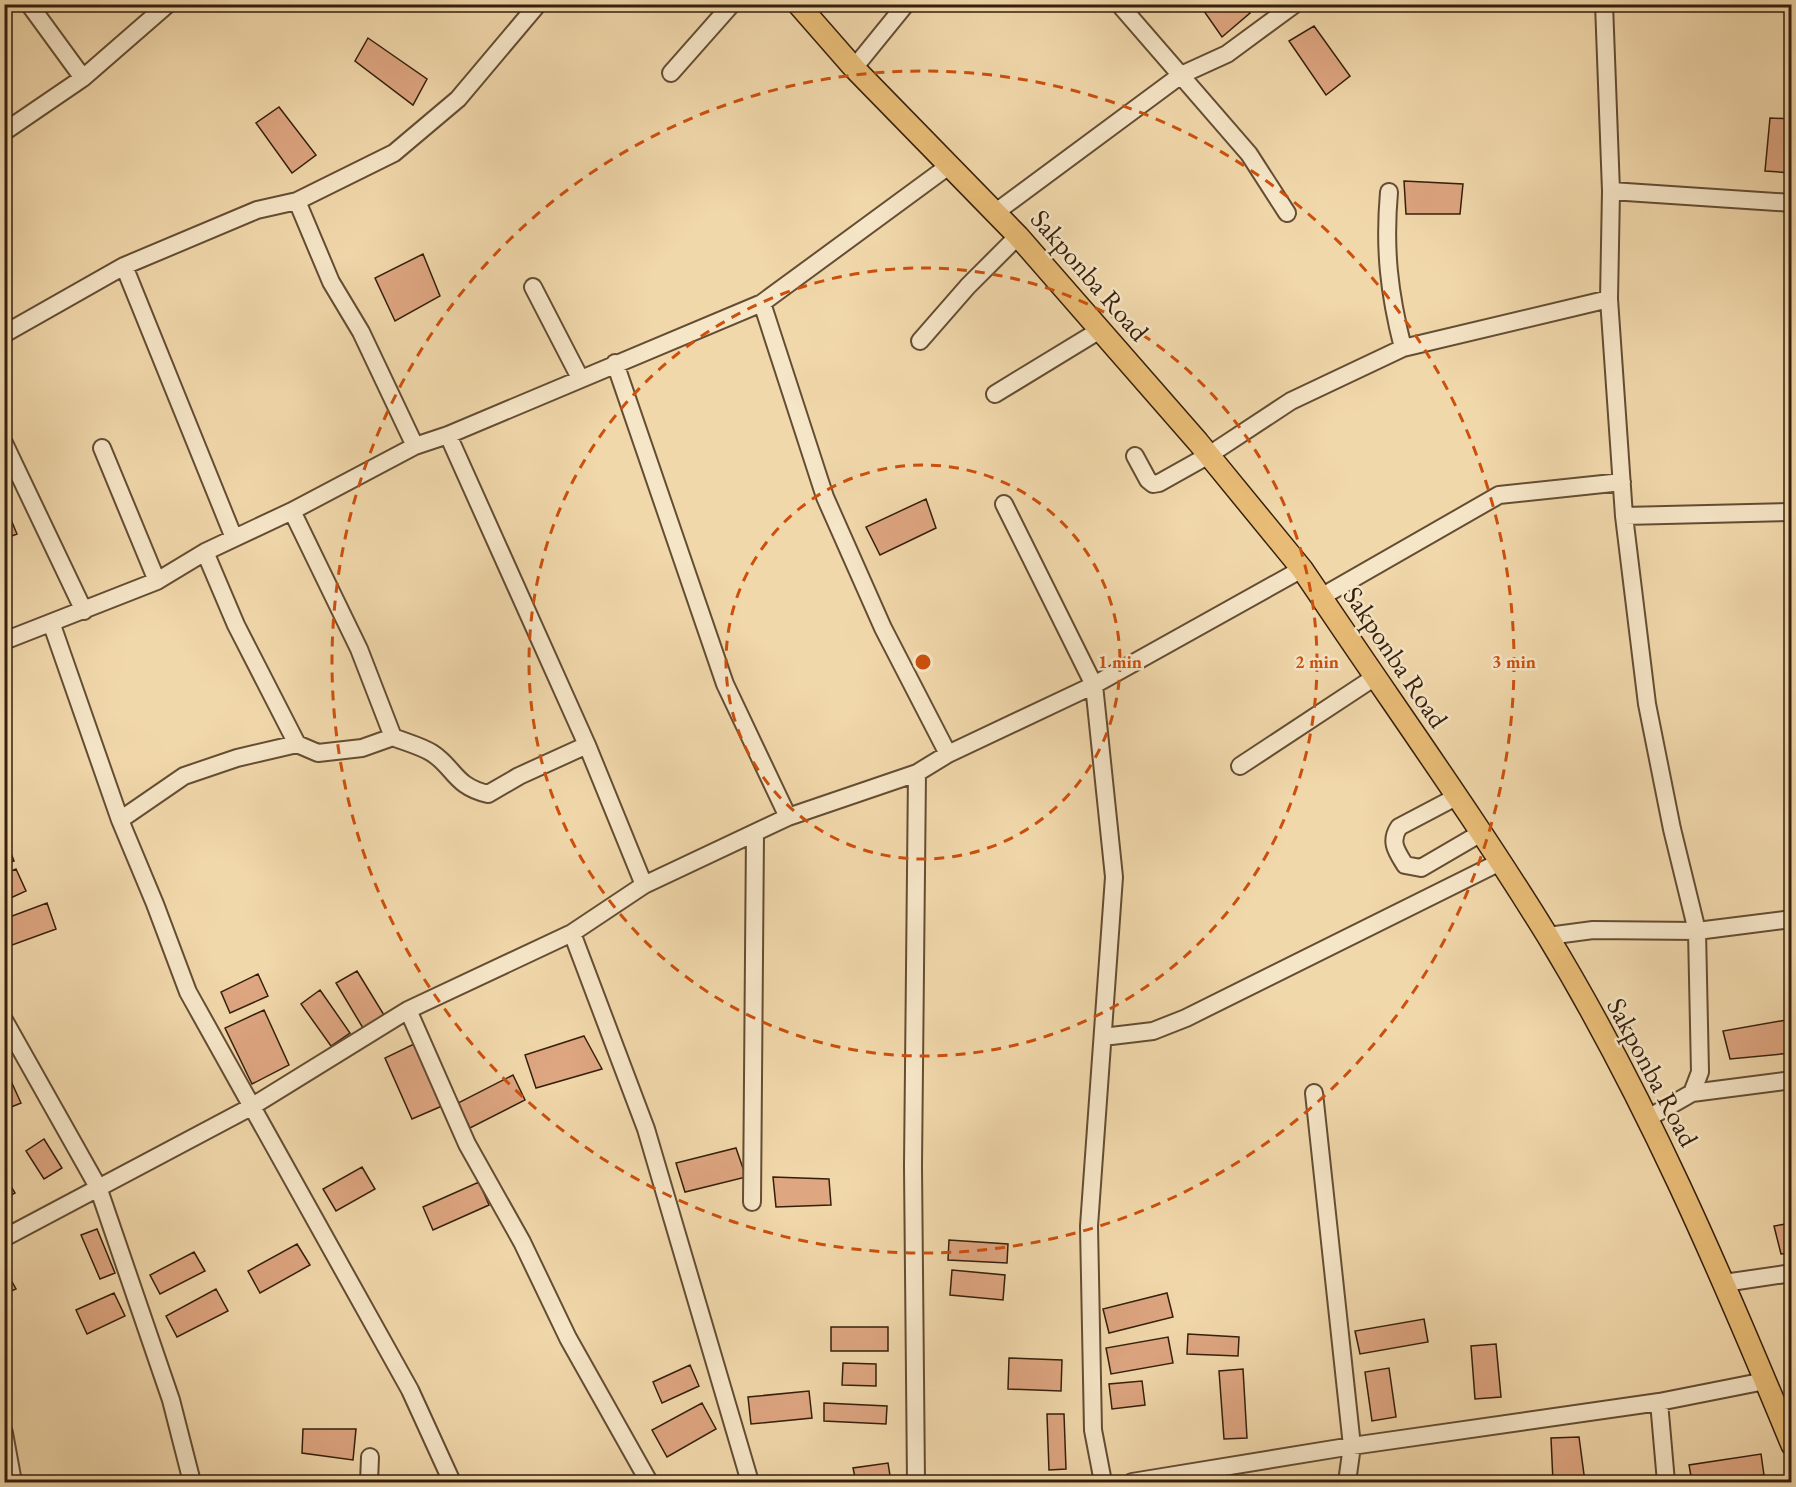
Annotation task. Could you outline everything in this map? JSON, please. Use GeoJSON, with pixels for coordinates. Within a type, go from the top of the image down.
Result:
{"type":"FeatureCollection","features":[{"type":"Feature","properties":{"kind":"main road","name":"Sakponba Road"},"geometry":{"type":"LineString","coordinates":[[798,4],[854,68],[1018,236],[1209,455],[1322,597],[1548,936],[1648,1118],[1724,1283],[1791,1445]]}},
{"type":"Feature","properties":{"kind":"street"},"geometry":{"type":"LineString","coordinates":[[29,4],[83,78]]}},
{"type":"Feature","properties":{"kind":"street"},"geometry":{"type":"LineString","coordinates":[[4,132],[83,78],[168,4]]}},
{"type":"Feature","properties":{"kind":"street"},"geometry":{"type":"LineString","coordinates":[[4,334],[124,266],[257,210],[297,201],[394,153],[458,99],[538,4]]}},
{"type":"Feature","properties":{"kind":"street"},"geometry":{"type":"LineString","coordinates":[[854,68],[906,4]]}},
{"type":"Feature","properties":{"kind":"street"},"geometry":{"type":"LineString","coordinates":[[1119,4],[1249,154],[1287,213]]}},
{"type":"Feature","properties":{"kind":"street"},"geometry":{"type":"LineString","coordinates":[[996,212],[1181,75],[1227,54],[1294,4]]}},
{"type":"Feature","properties":{"kind":"street"},"geometry":{"type":"LineString","coordinates":[[1604,4],[1611,191],[1609,299],[1624,516],[1647,704],[1672,829],[1697,931],[1700,1072],[1692,1093]]}},
{"type":"Feature","properties":{"kind":"street"},"geometry":{"type":"LineString","coordinates":[[670,73],[728,6]]}},
{"type":"Feature","properties":{"kind":"street"},"geometry":{"type":"LineString","coordinates":[[4,641],[52,625],[157,581],[205,552],[292,511],[415,446],[448,435],[762,303],[950,165]]}},
{"type":"Feature","properties":{"kind":"street"},"geometry":{"type":"LineString","coordinates":[[1611,191],[1791,203]]}},
{"type":"Feature","properties":{"kind":"street"},"geometry":{"type":"LineString","coordinates":[[1389,192],[1385,235],[1388,273],[1403,348]]}},
{"type":"Feature","properties":{"kind":"street"},"geometry":{"type":"LineString","coordinates":[[297,201],[331,282],[361,332],[415,446]]}},
{"type":"Feature","properties":{"kind":"street"},"geometry":{"type":"LineString","coordinates":[[921,341],[968,285],[1018,236]]}},
{"type":"Feature","properties":{"kind":"street"},"geometry":{"type":"LineString","coordinates":[[124,266],[234,538]]}},
{"type":"Feature","properties":{"kind":"street"},"geometry":{"type":"LineString","coordinates":[[533,287],[580,378]]}},
{"type":"Feature","properties":{"kind":"street"},"geometry":{"type":"LineString","coordinates":[[1135,456],[1148,480],[1153,484],[1209,455],[1291,401],[1403,348],[1609,299]]}},
{"type":"Feature","properties":{"kind":"street"},"geometry":{"type":"LineString","coordinates":[[762,303],[825,497],[883,628],[948,754]]}},
{"type":"Feature","properties":{"kind":"street"},"geometry":{"type":"LineString","coordinates":[[994,394],[1100,330]]}},
{"type":"Feature","properties":{"kind":"street"},"geometry":{"type":"LineString","coordinates":[[615,363],[725,684],[788,818]]}},
{"type":"Feature","properties":{"kind":"street"},"geometry":{"type":"LineString","coordinates":[[448,435],[587,745],[644,885]]}},
{"type":"Feature","properties":{"kind":"street"},"geometry":{"type":"LineString","coordinates":[[4,443],[84,611]]}},
{"type":"Feature","properties":{"kind":"street"},"geometry":{"type":"LineString","coordinates":[[102,447],[157,581]]}},
{"type":"Feature","properties":{"kind":"street"},"geometry":{"type":"LineString","coordinates":[[1322,597],[1499,495],[1622,482]]}},
{"type":"Feature","properties":{"kind":"street"},"geometry":{"type":"LineString","coordinates":[[1004,504],[1094,685],[1114,877],[1089,1226],[1093,1430],[1103,1482]]}},
{"type":"Feature","properties":{"kind":"street"},"geometry":{"type":"LineString","coordinates":[[292,511],[359,649],[393,736],[433,754],[459,782],[476,791],[488,794],[527,772],[587,745]]}},
{"type":"Feature","properties":{"kind":"street"},"geometry":{"type":"LineString","coordinates":[[1624,516],[1791,512]]}},
{"type":"Feature","properties":{"kind":"street"},"geometry":{"type":"LineString","coordinates":[[205,552],[236,625],[297,744]]}},
{"type":"Feature","properties":{"kind":"street"},"geometry":{"type":"LineString","coordinates":[[4,1238],[251,1107],[408,1010],[572,933],[644,885],[788,818],[917,772],[948,754],[1094,685],[1302,569]]}},
{"type":"Feature","properties":{"kind":"street"},"geometry":{"type":"LineString","coordinates":[[52,625],[120,820],[188,992],[410,1390],[452,1482]]}},
{"type":"Feature","properties":{"kind":"street"},"geometry":{"type":"LineString","coordinates":[[1240,766],[1375,677]]}},
{"type":"Feature","properties":{"kind":"street"},"geometry":{"type":"LineString","coordinates":[[120,820],[184,776],[237,758],[297,744],[318,753],[362,748],[393,736]]}},
{"type":"Feature","properties":{"kind":"street"},"geometry":{"type":"LineString","coordinates":[[916,1482],[913,1154],[917,772]]}},
{"type":"Feature","properties":{"kind":"street"},"geometry":{"type":"LineString","coordinates":[[1456,797],[1399,827],[1394,834],[1393,844],[1405,865],[1421,868],[1481,833]]}},
{"type":"Feature","properties":{"kind":"street"},"geometry":{"type":"LineString","coordinates":[[752,1202],[755,833]]}},
{"type":"Feature","properties":{"kind":"street"},"geometry":{"type":"LineString","coordinates":[[1103,1037],[1153,1031],[1186,1018],[1500,862]]}},
{"type":"Feature","properties":{"kind":"street"},"geometry":{"type":"LineString","coordinates":[[1548,936],[1593,930],[1697,931],[1791,919]]}},
{"type":"Feature","properties":{"kind":"street"},"geometry":{"type":"LineString","coordinates":[[572,933],[646,1129],[750,1482]]}},
{"type":"Feature","properties":{"kind":"street"},"geometry":{"type":"LineString","coordinates":[[408,1010],[467,1144],[522,1242],[568,1338],[649,1482]]}},
{"type":"Feature","properties":{"kind":"street"},"geometry":{"type":"LineString","coordinates":[[4,1020],[98,1187],[171,1400],[192,1482]]}},
{"type":"Feature","properties":{"kind":"street"},"geometry":{"type":"LineString","coordinates":[[1648,1118],[1692,1093],[1791,1080]]}},
{"type":"Feature","properties":{"kind":"street"},"geometry":{"type":"LineString","coordinates":[[1314,1092],[1352,1446],[1347,1482]]}},
{"type":"Feature","properties":{"kind":"street"},"geometry":{"type":"LineString","coordinates":[[1724,1283],[1791,1273]]}},
{"type":"Feature","properties":{"kind":"street"},"geometry":{"type":"LineString","coordinates":[[1132,1482],[1352,1446],[1659,1402],[1765,1381]]}},
{"type":"Feature","properties":{"kind":"street"},"geometry":{"type":"LineString","coordinates":[[1659,1402],[1666,1482]]}},
{"type":"Feature","properties":{"kind":"street"},"geometry":{"type":"LineString","coordinates":[[4,1433],[13,1482]]}},
{"type":"Feature","properties":{"kind":"street"},"geometry":{"type":"LineString","coordinates":[[369,1482],[370,1457]]}},
{"type":"Feature","properties":{"kind":"building"},"geometry":{"type":"Polygon","coordinates":[[[1199,4],[1244,4],[1250,13],[1222,37],[1199,4]]]}},
{"type":"Feature","properties":{"kind":"building"},"geometry":{"type":"Polygon","coordinates":[[[1314,26],[1350,76],[1326,95],[1289,41],[1314,26]]]}},
{"type":"Feature","properties":{"kind":"building"},"geometry":{"type":"Polygon","coordinates":[[[368,38],[427,79],[413,105],[355,61],[368,38]]]}},
{"type":"Feature","properties":{"kind":"building"},"geometry":{"type":"Polygon","coordinates":[[[279,107],[316,155],[292,173],[256,123],[279,107]]]}},
{"type":"Feature","properties":{"kind":"building"},"geometry":{"type":"Polygon","coordinates":[[[1770,118],[1792,119],[1792,173],[1765,171],[1770,118]]]}},
{"type":"Feature","properties":{"kind":"building"},"geometry":{"type":"Polygon","coordinates":[[[1404,181],[1463,184],[1460,214],[1406,214],[1404,181]]]}},
{"type":"Feature","properties":{"kind":"building"},"geometry":{"type":"Polygon","coordinates":[[[423,254],[440,296],[395,321],[375,278],[423,254]]]}},
{"type":"Feature","properties":{"kind":"building"},"geometry":{"type":"Polygon","coordinates":[[[926,499],[936,528],[880,555],[866,527],[926,499]]]}},
{"type":"Feature","properties":{"kind":"building"},"geometry":{"type":"Polygon","coordinates":[[[4,503],[17,534],[4,539],[4,503]]]}},
{"type":"Feature","properties":{"kind":"building"},"geometry":{"type":"Polygon","coordinates":[[[6,840],[14,861],[4,864],[4,841],[6,840]]]}},
{"type":"Feature","properties":{"kind":"building"},"geometry":{"type":"Polygon","coordinates":[[[16,869],[26,891],[4,901],[4,874],[16,869]]]}},
{"type":"Feature","properties":{"kind":"building"},"geometry":{"type":"Polygon","coordinates":[[[47,903],[56,929],[4,948],[4,919],[47,903]]]}},
{"type":"Feature","properties":{"kind":"building"},"geometry":{"type":"Polygon","coordinates":[[[357,971],[384,1015],[363,1028],[336,983],[357,971]]]}},
{"type":"Feature","properties":{"kind":"building"},"geometry":{"type":"Polygon","coordinates":[[[258,974],[268,996],[230,1013],[221,992],[258,974]]]}},
{"type":"Feature","properties":{"kind":"building"},"geometry":{"type":"Polygon","coordinates":[[[320,990],[350,1033],[331,1046],[301,1004],[320,990]]]}},
{"type":"Feature","properties":{"kind":"building"},"geometry":{"type":"Polygon","coordinates":[[[264,1010],[289,1065],[252,1084],[225,1028],[264,1010]]]}},
{"type":"Feature","properties":{"kind":"building"},"geometry":{"type":"Polygon","coordinates":[[[1792,1019],[1792,1053],[1730,1059],[1723,1031],[1792,1019]]]}},
{"type":"Feature","properties":{"kind":"building"},"geometry":{"type":"Polygon","coordinates":[[[584,1036],[602,1069],[536,1088],[525,1055],[584,1036]]]}},
{"type":"Feature","properties":{"kind":"building"},"geometry":{"type":"Polygon","coordinates":[[[414,1044],[442,1106],[412,1119],[385,1058],[414,1044]]]}},
{"type":"Feature","properties":{"kind":"building"},"geometry":{"type":"Polygon","coordinates":[[[513,1075],[525,1100],[470,1128],[458,1103],[513,1075]]]}},
{"type":"Feature","properties":{"kind":"building"},"geometry":{"type":"Polygon","coordinates":[[[11,1081],[21,1103],[4,1110],[4,1084],[11,1081]]]}},
{"type":"Feature","properties":{"kind":"building"},"geometry":{"type":"Polygon","coordinates":[[[44,1139],[62,1168],[44,1179],[26,1151],[44,1139]]]}},
{"type":"Feature","properties":{"kind":"building"},"geometry":{"type":"Polygon","coordinates":[[[736,1148],[746,1177],[685,1192],[676,1163],[736,1148]]]}},
{"type":"Feature","properties":{"kind":"building"},"geometry":{"type":"Polygon","coordinates":[[[362,1167],[375,1189],[336,1211],[323,1189],[362,1167]]]}},
{"type":"Feature","properties":{"kind":"building"},"geometry":{"type":"Polygon","coordinates":[[[4,1175],[15,1193],[4,1199],[4,1175]]]}},
{"type":"Feature","properties":{"kind":"building"},"geometry":{"type":"Polygon","coordinates":[[[773,1177],[829,1179],[831,1205],[776,1207],[773,1177]]]}},
{"type":"Feature","properties":{"kind":"building"},"geometry":{"type":"Polygon","coordinates":[[[479,1182],[489,1205],[433,1230],[423,1207],[479,1182]]]}},
{"type":"Feature","properties":{"kind":"building"},"geometry":{"type":"Polygon","coordinates":[[[1792,1223],[1792,1253],[1781,1254],[1774,1226],[1792,1223]]]}},
{"type":"Feature","properties":{"kind":"building"},"geometry":{"type":"Polygon","coordinates":[[[97,1229],[115,1273],[100,1279],[81,1235],[97,1229]]]}},
{"type":"Feature","properties":{"kind":"building"},"geometry":{"type":"Polygon","coordinates":[[[949,1240],[1008,1244],[1007,1263],[948,1260],[949,1240]]]}},
{"type":"Feature","properties":{"kind":"building"},"geometry":{"type":"Polygon","coordinates":[[[297,1244],[310,1265],[260,1293],[248,1271],[297,1244]]]}},
{"type":"Feature","properties":{"kind":"building"},"geometry":{"type":"Polygon","coordinates":[[[194,1252],[205,1271],[160,1294],[150,1275],[194,1252]]]}},
{"type":"Feature","properties":{"kind":"building"},"geometry":{"type":"Polygon","coordinates":[[[4,1268],[16,1289],[4,1294],[4,1268]]]}},
{"type":"Feature","properties":{"kind":"building"},"geometry":{"type":"Polygon","coordinates":[[[952,1270],[1005,1275],[1003,1300],[950,1295],[952,1270]]]}},
{"type":"Feature","properties":{"kind":"building"},"geometry":{"type":"Polygon","coordinates":[[[216,1289],[228,1311],[177,1337],[166,1316],[216,1289]]]}},
{"type":"Feature","properties":{"kind":"building"},"geometry":{"type":"Polygon","coordinates":[[[114,1293],[125,1316],[87,1334],[76,1310],[114,1293]]]}},
{"type":"Feature","properties":{"kind":"building"},"geometry":{"type":"Polygon","coordinates":[[[1167,1293],[1173,1317],[1109,1333],[1103,1309],[1167,1293]]]}},
{"type":"Feature","properties":{"kind":"building"},"geometry":{"type":"Polygon","coordinates":[[[1424,1319],[1428,1342],[1360,1354],[1355,1331],[1424,1319]]]}},
{"type":"Feature","properties":{"kind":"building"},"geometry":{"type":"Polygon","coordinates":[[[831,1327],[888,1327],[888,1351],[831,1351],[831,1327]]]}},
{"type":"Feature","properties":{"kind":"building"},"geometry":{"type":"Polygon","coordinates":[[[1188,1334],[1239,1337],[1238,1356],[1187,1354],[1188,1334]]]}},
{"type":"Feature","properties":{"kind":"building"},"geometry":{"type":"Polygon","coordinates":[[[1168,1337],[1173,1363],[1111,1374],[1106,1348],[1168,1337]]]}},
{"type":"Feature","properties":{"kind":"building"},"geometry":{"type":"Polygon","coordinates":[[[1496,1344],[1501,1397],[1475,1399],[1471,1346],[1496,1344]]]}},
{"type":"Feature","properties":{"kind":"building"},"geometry":{"type":"Polygon","coordinates":[[[1009,1358],[1062,1360],[1061,1391],[1008,1389],[1009,1358]]]}},
{"type":"Feature","properties":{"kind":"building"},"geometry":{"type":"Polygon","coordinates":[[[843,1363],[876,1364],[876,1386],[842,1385],[843,1363]]]}},
{"type":"Feature","properties":{"kind":"building"},"geometry":{"type":"Polygon","coordinates":[[[690,1365],[699,1386],[662,1403],[653,1382],[690,1365]]]}},
{"type":"Feature","properties":{"kind":"building"},"geometry":{"type":"Polygon","coordinates":[[[1389,1368],[1396,1417],[1372,1421],[1365,1372],[1389,1368]]]}},
{"type":"Feature","properties":{"kind":"building"},"geometry":{"type":"Polygon","coordinates":[[[1243,1369],[1247,1438],[1224,1439],[1219,1371],[1243,1369]]]}},
{"type":"Feature","properties":{"kind":"building"},"geometry":{"type":"Polygon","coordinates":[[[1142,1381],[1145,1405],[1112,1409],[1109,1384],[1142,1381]]]}},
{"type":"Feature","properties":{"kind":"building"},"geometry":{"type":"Polygon","coordinates":[[[809,1391],[812,1418],[751,1424],[748,1397],[809,1391]]]}},
{"type":"Feature","properties":{"kind":"building"},"geometry":{"type":"Polygon","coordinates":[[[702,1403],[716,1429],[667,1457],[652,1430],[702,1403]]]}},
{"type":"Feature","properties":{"kind":"building"},"geometry":{"type":"Polygon","coordinates":[[[824,1403],[887,1406],[886,1424],[824,1421],[824,1403]]]}},
{"type":"Feature","properties":{"kind":"building"},"geometry":{"type":"Polygon","coordinates":[[[1047,1414],[1064,1414],[1066,1469],[1049,1470],[1047,1414]]]}},
{"type":"Feature","properties":{"kind":"building"},"geometry":{"type":"Polygon","coordinates":[[[303,1429],[356,1429],[353,1460],[302,1453],[303,1429]]]}},
{"type":"Feature","properties":{"kind":"building"},"geometry":{"type":"Polygon","coordinates":[[[1579,1437],[1585,1482],[1553,1482],[1551,1438],[1579,1437]]]}},
{"type":"Feature","properties":{"kind":"building"},"geometry":{"type":"Polygon","coordinates":[[[1761,1454],[1764,1475],[1715,1482],[1692,1482],[1689,1465],[1761,1454]]]}},
{"type":"Feature","properties":{"kind":"building"},"geometry":{"type":"Polygon","coordinates":[[[888,1463],[891,1482],[856,1482],[853,1468],[888,1463]]]}}]}
